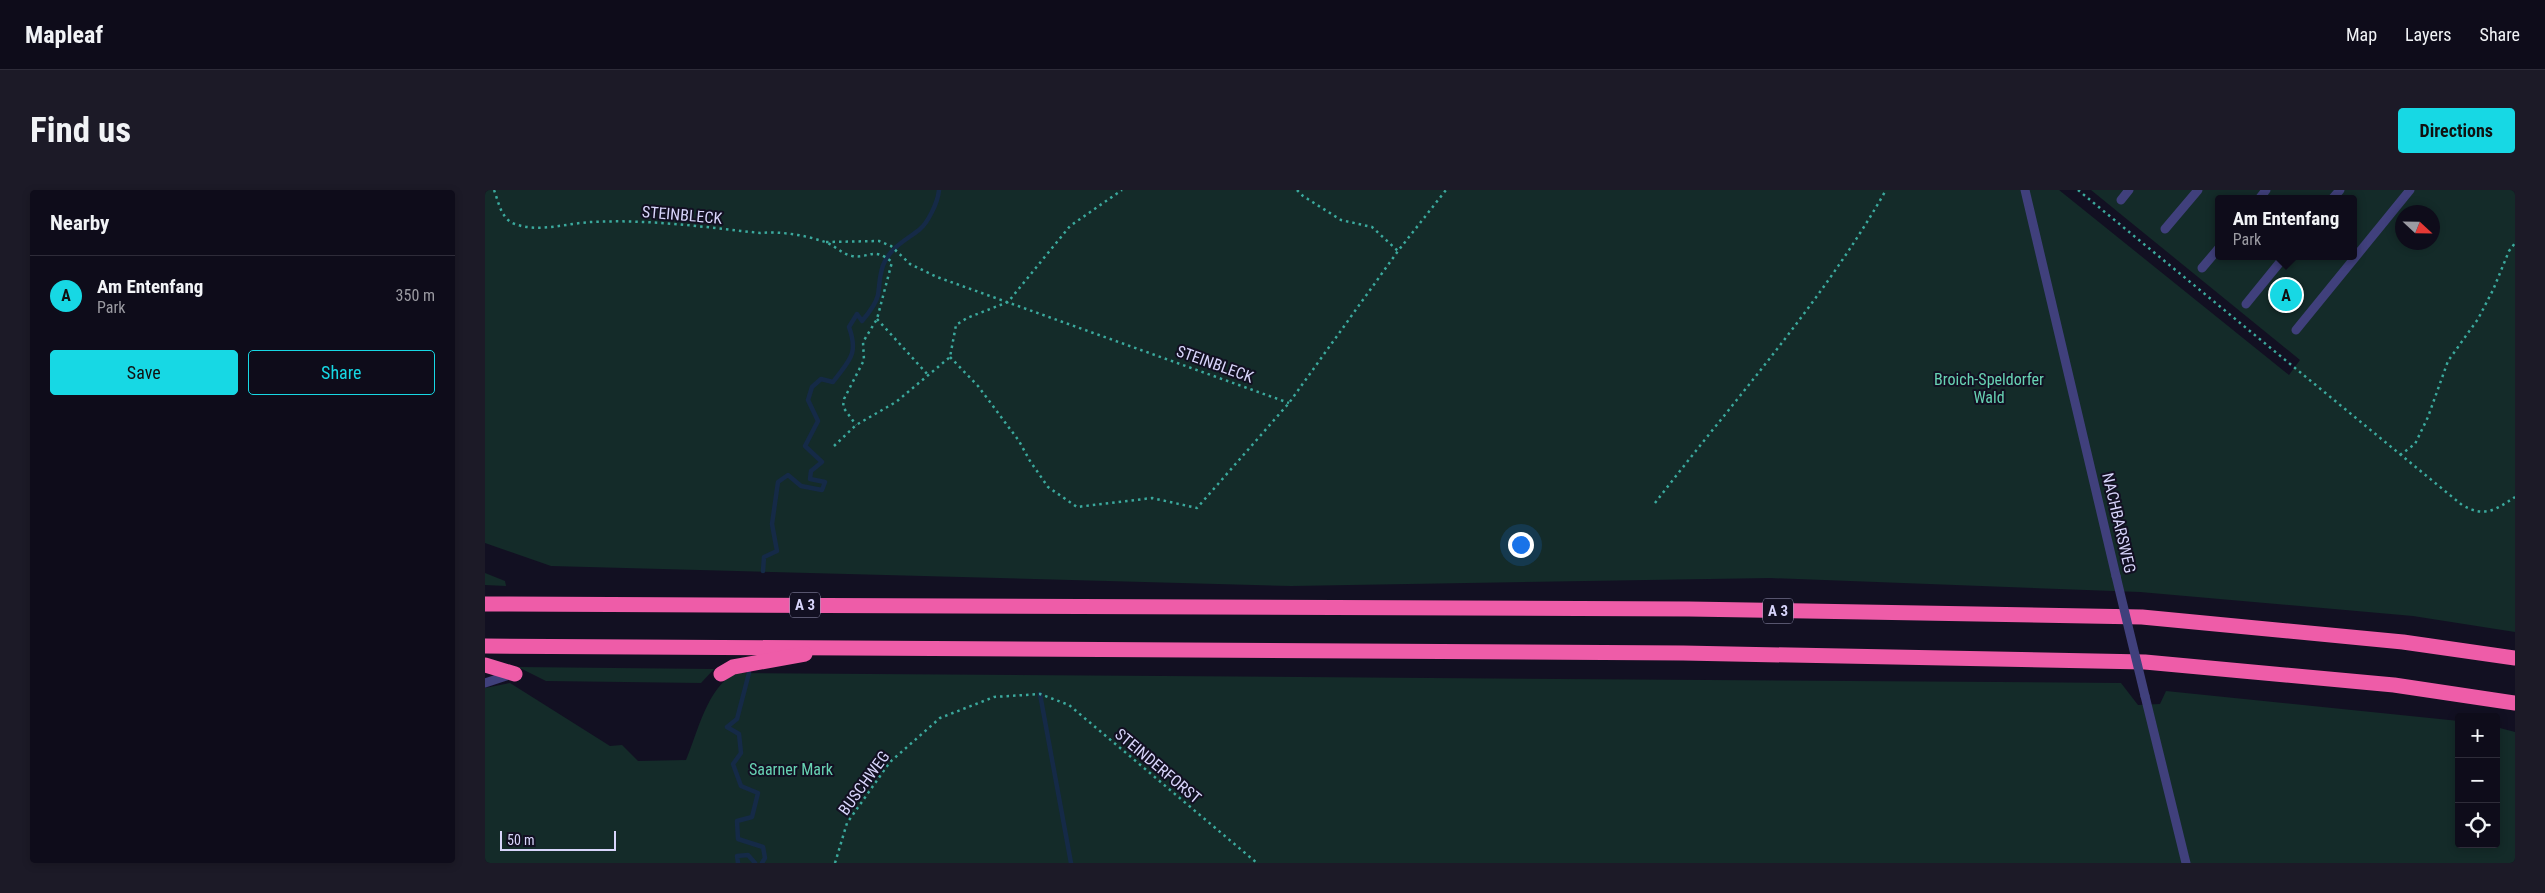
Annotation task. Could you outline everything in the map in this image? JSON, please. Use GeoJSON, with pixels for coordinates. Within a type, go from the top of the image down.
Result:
{"type":"FeatureCollection","features":[{"type":"Feature","properties":{"kind":"highway","name":"A 3"},"geometry":{"type":"LineString","coordinates":[[485,604],[1689,609],[2141,617],[2403,642],[2515,658]]}},
{"type":"Feature","properties":{"kind":"highway"},"geometry":{"type":"LineString","coordinates":[[485,646],[734,645],[833,649],[1673,653],[2145,662],[2394,685],[2515,702]]}},
{"type":"Feature","properties":{"kind":"highway"},"geometry":{"type":"LineString","coordinates":[[721,674],[733,667],[833,649]]}},
{"type":"Feature","properties":{"kind":"highway"},"geometry":{"type":"LineString","coordinates":[[485,665],[515,674]]}},
{"type":"Feature","properties":{"kind":"lane","name":"NACHBARSWEG"},"geometry":{"type":"LineString","coordinates":[[2025,190],[2186,863]]}},
{"type":"Feature","properties":{"kind":"lane"},"geometry":{"type":"LineString","coordinates":[[2121,200],[2129,190]]}},
{"type":"Feature","properties":{"kind":"lane"},"geometry":{"type":"LineString","coordinates":[[2165,229],[2198,190]]}},
{"type":"Feature","properties":{"kind":"lane"},"geometry":{"type":"LineString","coordinates":[[2357,255],[2410,190]]}},
{"type":"Feature","properties":{"kind":"lane"},"geometry":{"type":"LineString","coordinates":[[2202,268],[2215,253]]}},
{"type":"Feature","properties":{"kind":"lane"},"geometry":{"type":"LineString","coordinates":[[2246,304],[2282,260]]}},
{"type":"Feature","properties":{"kind":"lane"},"geometry":{"type":"LineString","coordinates":[[2296,330],[2353,260]]}},
{"type":"Feature","properties":{"kind":"lane"},"geometry":{"type":"LineString","coordinates":[[485,683],[515,674]]}},
{"type":"Feature","properties":{"kind":"path","name":"STEINBLECK"},"geometry":{"type":"LineString","coordinates":[[494,190],[504,215],[509,221],[528,227],[592,222],[652,222],[760,233],[775,232],[825,242],[879,241],[891,246],[910,264],[937,277],[1289,402]]}},
{"type":"Feature","properties":{"kind":"path"},"geometry":{"type":"LineString","coordinates":[[834,446],[856,425],[896,402],[929,376],[950,356],[956,325],[967,318],[1008,302],[1069,226],[1122,190]]}},
{"type":"Feature","properties":{"kind":"path"},"geometry":{"type":"LineString","coordinates":[[1297,190],[1303,196],[1341,220],[1372,227],[1398,251]]}},
{"type":"Feature","properties":{"kind":"path"},"geometry":{"type":"LineString","coordinates":[[950,356],[978,386],[1014,433],[1048,487],[1077,507],[1152,498],[1197,508],[1289,402],[1398,251],[1446,190]]}},
{"type":"Feature","properties":{"kind":"path"},"geometry":{"type":"LineString","coordinates":[[1655,503],[1820,292],[1871,218],[1886,190]]}},
{"type":"Feature","properties":{"kind":"path"},"geometry":{"type":"LineString","coordinates":[[2077,190],[2462,505],[2473,511],[2484,513],[2499,507],[2515,497]]}},
{"type":"Feature","properties":{"kind":"path","name":"STEINBLECK"},"geometry":{"type":"LineString","coordinates":[[825,242],[855,256],[870,253],[884,255],[892,262],[877,319]]}},
{"type":"Feature","properties":{"kind":"path"},"geometry":{"type":"LineString","coordinates":[[2400,455],[2415,444],[2428,417],[2448,361],[2478,319],[2493,290],[2509,251],[2515,242]]}},
{"type":"Feature","properties":{"kind":"path"},"geometry":{"type":"LineString","coordinates":[[856,425],[843,407],[844,399],[865,360],[863,342],[877,319],[929,376]]}},
{"type":"Feature","properties":{"kind":"path","name":"BUSCHWEG"},"geometry":{"type":"LineString","coordinates":[[835,863],[847,823],[889,762],[940,718],[994,697],[1041,694]]}},
{"type":"Feature","properties":{"kind":"path","name":"STEINDERFORST"},"geometry":{"type":"LineString","coordinates":[[1041,694],[1069,705],[1257,863]]}},
{"type":"Feature","properties":{"kind":"green space","name":"Broich-Speldorfer Wald"},"geometry":{"type":"Polygon","coordinates":[[[485,190],[2059,190],[2289,375],[2300,360],[2091,190],[2515,190],[2515,632],[2413,616],[2140,592],[1770,578],[1291,586],[551,566],[485,543],[485,190]]]}},
{"type":"Feature","properties":{"kind":"green space"},"geometry":{"type":"Polygon","coordinates":[[[485,573],[505,581],[506,586],[485,585],[485,573]]]}},
{"type":"Feature","properties":{"kind":"green space"},"geometry":{"type":"Polygon","coordinates":[[[518,667],[714,669],[701,683],[546,681],[518,667]]]}},
{"type":"Feature","properties":{"kind":"green space","name":"Saarner Mark"},"geometry":{"type":"Polygon","coordinates":[[[736,673],[2121,683],[2138,705],[2160,704],[2166,691],[2455,721],[2455,848],[2500,848],[2500,728],[2515,732],[2515,863],[485,863],[485,688],[510,683],[610,746],[622,745],[638,761],[686,760],[699,724],[711,699],[726,680],[736,673]]]}},
{"type":"Feature","properties":{"kind":"waterway"},"geometry":{"type":"LineString","coordinates":[[763,571],[764,557],[777,551],[772,524],[778,482],[788,475],[801,486],[822,490],[825,482],[810,479],[811,471],[822,462],[805,446],[818,421],[808,400],[812,387],[821,379],[833,382],[848,362],[853,351],[849,327],[857,314],[862,321],[871,309],[878,295],[885,261],[896,247],[919,230],[926,222],[935,206],[939,190]]}},
{"type":"Feature","properties":{"kind":"waterway"},"geometry":{"type":"LineString","coordinates":[[749,673],[737,719],[727,727],[739,734],[741,753],[733,764],[741,786],[758,793],[752,817],[737,821],[738,839],[763,847],[765,858],[762,863]]}},
{"type":"Feature","properties":{"kind":"waterway"},"geometry":{"type":"LineString","coordinates":[[1040,694],[1071,863]]}},
{"type":"Feature","properties":{"kind":"waterway"},"geometry":{"type":"LineString","coordinates":[[738,863],[737,856],[748,855],[755,863]]}},
{"type":"Feature","properties":{"kind":"place","name":"Am Entenfang"},"geometry":{"type":"Point","coordinates":[2286,295]}}]}
